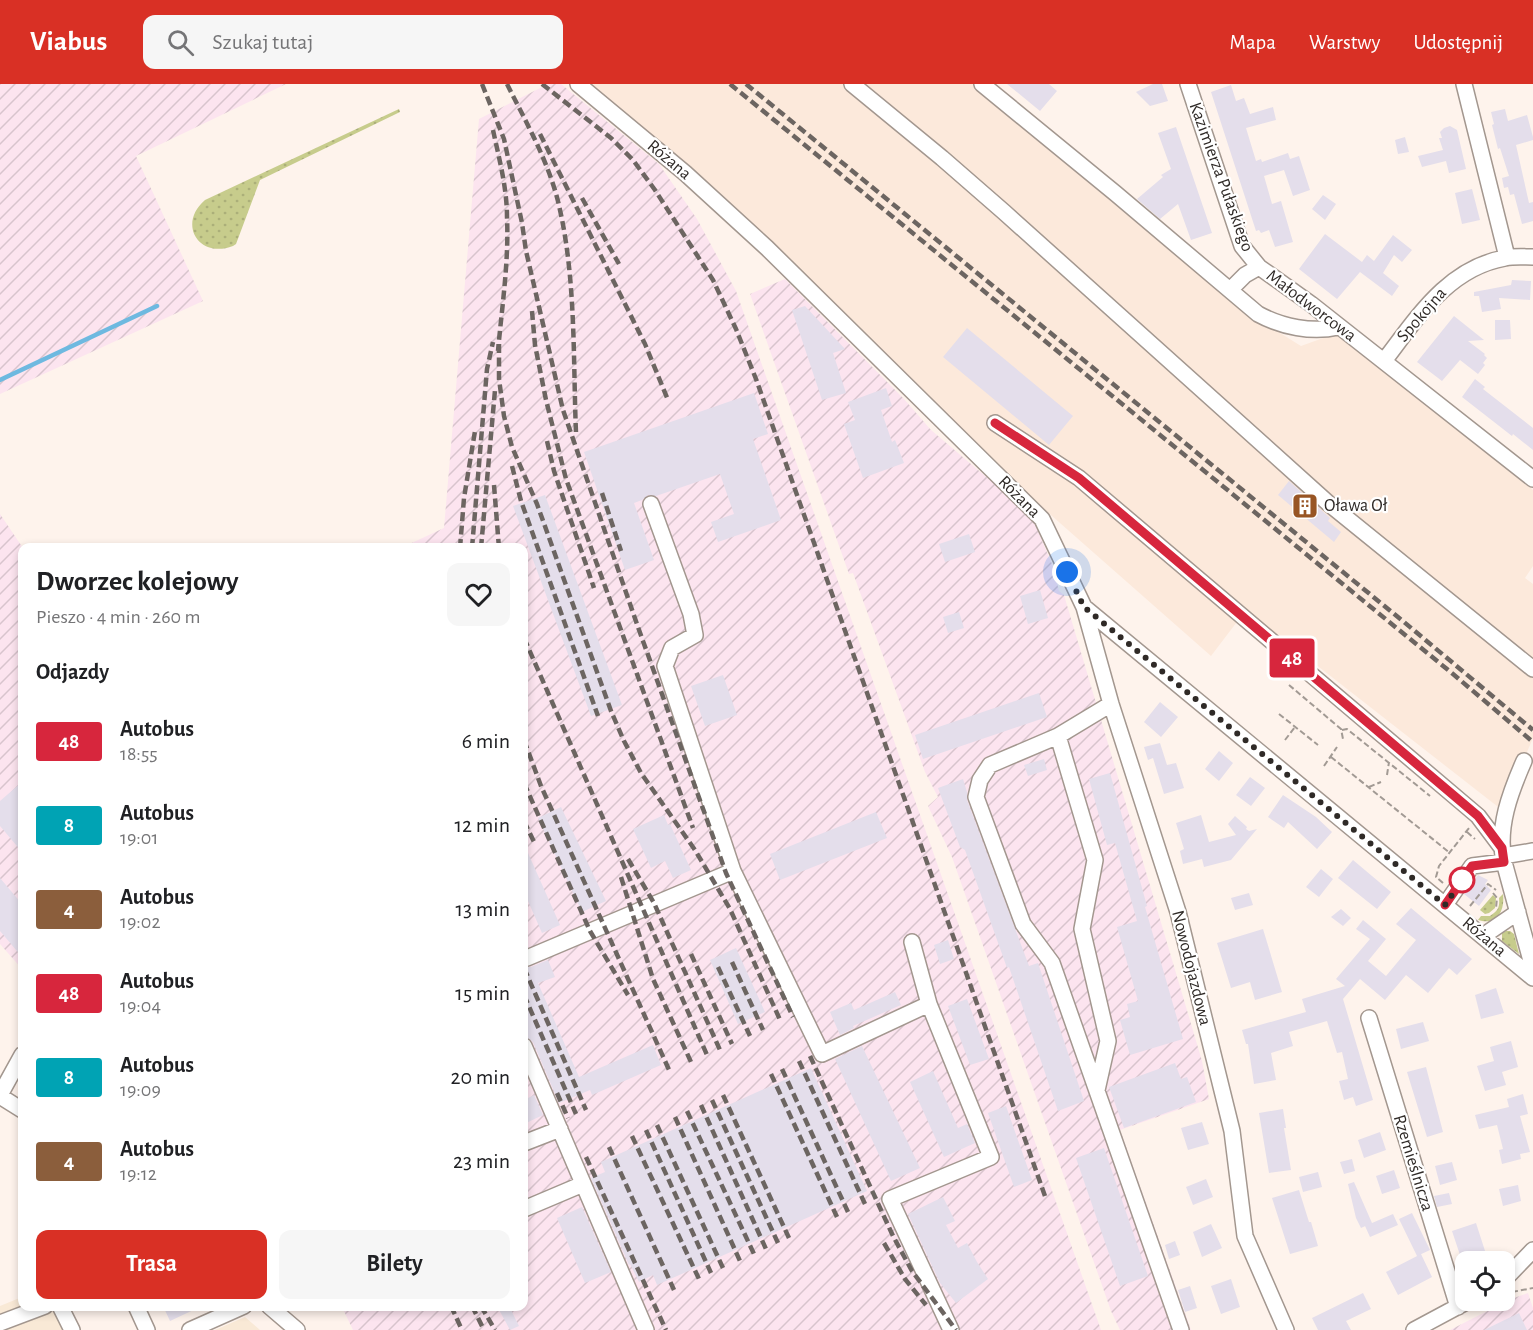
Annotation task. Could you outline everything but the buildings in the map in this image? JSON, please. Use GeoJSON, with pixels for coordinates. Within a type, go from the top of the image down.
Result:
{"type":"FeatureCollection","features":[{"type":"Feature","properties":{"kind":"street","name":"Różana"},"geometry":{"type":"LineString","coordinates":[[578,84],[685,173],[767,248],[1042,519],[1084,607],[1533,978]]}},
{"type":"Feature","properties":{"kind":"street"},"geometry":{"type":"LineString","coordinates":[[852,84],[1004,212],[1328,503],[1533,669]]}},
{"type":"Feature","properties":{"kind":"street"},"geometry":{"type":"LineString","coordinates":[[982,84],[1258,314],[1284,325],[1320,329],[1338,327]]}},
{"type":"Feature","properties":{"kind":"street","name":"Kazimierza Pułaskiego"},"geometry":{"type":"LineString","coordinates":[[1188,84],[1242,246],[1258,267]]}},
{"type":"Feature","properties":{"kind":"street"},"geometry":{"type":"LineString","coordinates":[[1464,84],[1507,257]]}},
{"type":"Feature","properties":{"kind":"street","name":"Spokojna"},"geometry":{"type":"LineString","coordinates":[[1384,361],[1435,295],[1456,278],[1479,265],[1507,257],[1533,256]]}},
{"type":"Feature","properties":{"kind":"street","name":"Małodworcowa"},"geometry":{"type":"LineString","coordinates":[[1230,290],[1245,275],[1258,267],[1311,304],[1533,479]]}},
{"type":"Feature","properties":{"kind":"street"},"geometry":{"type":"LineString","coordinates":[[995,423],[1079,478],[1478,816],[1503,856]]}},
{"type":"Feature","properties":{"kind":"street"},"geometry":{"type":"LineString","coordinates":[[651,504],[691,614],[695,635],[672,648],[665,666],[733,871],[822,1054],[929,1004]]}},
{"type":"Feature","properties":{"kind":"street","name":"Nowodojazdowa"},"geometry":{"type":"LineString","coordinates":[[1084,607],[1111,704],[1178,912],[1232,1131],[1245,1236],[1286,1330]]}},
{"type":"Feature","properties":{"kind":"street"},"geometry":{"type":"LineString","coordinates":[[1111,704],[1058,736],[990,765],[980,780],[976,797],[1023,924],[1052,963],[1181,1330]]}},
{"type":"Feature","properties":{"kind":"street"},"geometry":{"type":"LineString","coordinates":[[1058,736],[1095,860],[1082,929],[1108,1041],[1097,1090]]}},
{"type":"Feature","properties":{"kind":"street"},"geometry":{"type":"LineString","coordinates":[[1524,761],[1512,789],[1504,817],[1503,856],[1533,968]]}},
{"type":"Feature","properties":{"kind":"street"},"geometry":{"type":"LineString","coordinates":[[1445,905],[1472,866],[1503,856],[1533,851]]}},
{"type":"Feature","properties":{"kind":"street"},"geometry":{"type":"LineString","coordinates":[[528,958],[733,871]]}},
{"type":"Feature","properties":{"kind":"street"},"geometry":{"type":"LineString","coordinates":[[1483,936],[1518,912]]}},
{"type":"Feature","properties":{"kind":"street"},"geometry":{"type":"LineString","coordinates":[[912,942],[929,1004],[991,1157],[890,1199],[951,1330]]}},
{"type":"Feature","properties":{"kind":"street","name":"Rzemieślnicza"},"geometry":{"type":"LineString","coordinates":[[1369,1018],[1455,1277]]}},
{"type":"Feature","properties":{"kind":"street"},"geometry":{"type":"LineString","coordinates":[[528,1055],[646,1330]]}},
{"type":"Feature","properties":{"kind":"street"},"geometry":{"type":"LineString","coordinates":[[18,1062],[0,1095],[18,1107]]}},
{"type":"Feature","properties":{"kind":"street"},"geometry":{"type":"LineString","coordinates":[[528,1141],[560,1129]]}},
{"type":"Feature","properties":{"kind":"street"},"geometry":{"type":"LineString","coordinates":[[528,1207],[583,1184]]}},
{"type":"Feature","properties":{"kind":"street"},"geometry":{"type":"LineString","coordinates":[[1515,1276],[1533,1250]]}},
{"type":"Feature","properties":{"kind":"street"},"geometry":{"type":"LineString","coordinates":[[1414,1330],[1455,1309]]}},
{"type":"Feature","properties":{"kind":"street"},"geometry":{"type":"LineString","coordinates":[[0,1323],[32,1311]]}},
{"type":"Feature","properties":{"kind":"street"},"geometry":{"type":"LineString","coordinates":[[62,1311],[72,1330]]}},
{"type":"Feature","properties":{"kind":"street"},"geometry":{"type":"LineString","coordinates":[[138,1311],[147,1330]]}},
{"type":"Feature","properties":{"kind":"street"},"geometry":{"type":"LineString","coordinates":[[190,1330],[233,1311]]}},
{"type":"Feature","properties":{"kind":"street"},"geometry":{"type":"LineString","coordinates":[[275,1311],[297,1330]]}},
{"type":"Feature","properties":{"kind":"path"},"geometry":{"type":"LineString","coordinates":[[1289,686],[1342,730],[1343,739]]}},
{"type":"Feature","properties":{"kind":"path"},"geometry":{"type":"LineString","coordinates":[[1279,714],[1318,746]]}},
{"type":"Feature","properties":{"kind":"path"},"geometry":{"type":"LineString","coordinates":[[1285,740],[1295,727]]}},
{"type":"Feature","properties":{"kind":"path"},"geometry":{"type":"LineString","coordinates":[[1342,730],[1347,729],[1434,799]]}},
{"type":"Feature","properties":{"kind":"path"},"geometry":{"type":"LineString","coordinates":[[1324,766],[1337,747]]}},
{"type":"Feature","properties":{"kind":"path"},"geometry":{"type":"LineString","coordinates":[[1331,757],[1450,853]]}},
{"type":"Feature","properties":{"kind":"path"},"geometry":{"type":"LineString","coordinates":[[1387,775],[1389,762]]}},
{"type":"Feature","properties":{"kind":"path"},"geometry":{"type":"LineString","coordinates":[[1369,787],[1381,782]]}},
{"type":"Feature","properties":{"kind":"path"},"geometry":{"type":"LineString","coordinates":[[1445,885],[1436,877],[1439,866],[1470,828],[1461,821]]}},
{"type":"Feature","properties":{"kind":"path"},"geometry":{"type":"LineString","coordinates":[[1467,832],[1475,839]]}},
{"type":"Feature","properties":{"kind":"path"},"geometry":{"type":"LineString","coordinates":[[1470,906],[1488,884],[1495,890],[1503,889]]}},
{"type":"Feature","properties":{"kind":"path"},"geometry":{"type":"LineString","coordinates":[[1493,893],[1497,898],[1494,911]]}},
{"type":"Feature","properties":{"kind":"path"},"geometry":{"type":"LineString","coordinates":[[1515,1287],[1533,1288]]}},
{"type":"Feature","properties":{"kind":"shaded area"},"geometry":{"type":"Polygon","coordinates":[[[0,84],[286,84],[136,156],[203,301],[0,394],[0,84]]]}},
{"type":"Feature","properties":{"kind":"shaded area"},"geometry":{"type":"Polygon","coordinates":[[[548,84],[561,84],[659,164],[697,219],[736,291],[1101,1330],[353,1330],[344,1311],[528,1311],[528,543],[412,543],[444,528],[479,119],[548,84]]]}},
{"type":"Feature","properties":{"kind":"shaded area"},"geometry":{"type":"Polygon","coordinates":[[[590,84],[973,84],[1251,315],[1301,346],[1337,333],[1533,490],[1533,566],[1525,578],[1533,584],[1533,738],[1502,810],[1246,610],[1211,656],[1035,501],[752,224],[684,162],[590,84]]]}},
{"type":"Feature","properties":{"kind":"shaded area"},"geometry":{"type":"Polygon","coordinates":[[[785,279],[904,399],[931,430],[1031,515],[1052,564],[1059,591],[1064,595],[1202,1061],[1209,1099],[1120,1130],[1191,1330],[1120,1330],[1111,1311],[952,857],[928,806],[938,797],[925,772],[853,573],[849,574],[750,294],[785,279]]]}},
{"type":"Feature","properties":{"kind":"shaded area"},"geometry":{"type":"Polygon","coordinates":[[[0,514],[20,543],[18,964],[0,944],[0,514]]]}},
{"type":"Feature","properties":{"kind":"shaded area"},"geometry":{"type":"Polygon","coordinates":[[[1528,1293],[1533,1308],[1533,1330],[1450,1330],[1487,1311],[1515,1311],[1515,1298],[1528,1293]]]}},
{"type":"Feature","properties":{"kind":"shaded area"},"geometry":{"type":"Polygon","coordinates":[[[18,1299],[18,1311],[55,1311],[63,1330],[0,1330],[0,1306],[18,1299]]]}},
{"type":"Feature","properties":{"kind":"shaded area"},"geometry":{"type":"Polygon","coordinates":[[[245,1317],[260,1330],[215,1330],[245,1317]]]}},
{"type":"Feature","properties":{"kind":"green space"},"geometry":{"type":"Polygon","coordinates":[[[399,109],[400,112],[260,180],[236,244],[233,246],[221,249],[210,248],[196,237],[193,219],[197,209],[205,200],[399,109]]]}},
{"type":"Feature","properties":{"kind":"green space"},"geometry":{"type":"Polygon","coordinates":[[[1503,894],[1503,906],[1498,916],[1490,921],[1478,920],[1481,916],[1490,916],[1495,912],[1499,906],[1499,898],[1503,894]]]}},
{"type":"Feature","properties":{"kind":"green space"},"geometry":{"type":"Polygon","coordinates":[[[1493,895],[1496,898],[1495,908],[1485,914],[1480,910],[1493,895]]]}},
{"type":"Feature","properties":{"kind":"green space"},"geometry":{"type":"Polygon","coordinates":[[[1506,931],[1514,934],[1519,954],[1502,941],[1502,933],[1506,931]]]}},
{"type":"Feature","properties":{"kind":"waterway"},"geometry":{"type":"LineString","coordinates":[[0,380],[157,306]]}},
{"type":"Feature","properties":{"kind":"railway"},"geometry":{"type":"LineString","coordinates":[[482,84],[504,139],[526,251],[563,410],[726,873],[793,1017]]}},
{"type":"Feature","properties":{"kind":"railway"},"geometry":{"type":"LineString","coordinates":[[507,84],[545,161],[560,210],[569,265],[576,433]]}},
{"type":"Feature","properties":{"kind":"railway"},"geometry":{"type":"LineString","coordinates":[[542,84],[611,138],[633,160],[713,280],[736,329],[756,379],[1045,1196]]}},
{"type":"Feature","properties":{"kind":"railway"},"geometry":{"type":"LineString","coordinates":[[730,84],[1453,674],[1533,742]]}},
{"type":"Feature","properties":{"kind":"railway"},"geometry":{"type":"LineString","coordinates":[[746,84],[1533,730]]}},
{"type":"Feature","properties":{"kind":"railway"},"geometry":{"type":"LineString","coordinates":[[493,130],[507,206],[506,267],[498,351]]}},
{"type":"Feature","properties":{"kind":"railway"},"geometry":{"type":"LineString","coordinates":[[540,134],[645,344],[668,400]]}},
{"type":"Feature","properties":{"kind":"railway"},"geometry":{"type":"LineString","coordinates":[[582,198],[619,264]]}},
{"type":"Feature","properties":{"kind":"railway"},"geometry":{"type":"LineString","coordinates":[[532,311],[535,345],[546,400],[566,479],[693,828]]}},
{"type":"Feature","properties":{"kind":"railway"},"geometry":{"type":"LineString","coordinates":[[472,543],[487,369],[493,342]]}},
{"type":"Feature","properties":{"kind":"railway"},"geometry":{"type":"LineString","coordinates":[[499,344],[499,379],[504,416],[512,447],[537,504],[611,711],[641,773],[695,850],[730,909],[781,1022]]}},
{"type":"Feature","properties":{"kind":"railway"},"geometry":{"type":"LineString","coordinates":[[481,543],[495,390]]}},
{"type":"Feature","properties":{"kind":"railway"},"geometry":{"type":"LineString","coordinates":[[460,543],[464,498],[475,431]]}},
{"type":"Feature","properties":{"kind":"railway"},"geometry":{"type":"LineString","coordinates":[[547,441],[554,471],[594,588]]}},
{"type":"Feature","properties":{"kind":"railway"},"geometry":{"type":"LineString","coordinates":[[512,466],[521,501],[598,716]]}},
{"type":"Feature","properties":{"kind":"railway"},"geometry":{"type":"LineString","coordinates":[[494,485],[499,543]]}},
{"type":"Feature","properties":{"kind":"railway"},"geometry":{"type":"LineString","coordinates":[[602,493],[621,551]]}},
{"type":"Feature","properties":{"kind":"railway"},"geometry":{"type":"LineString","coordinates":[[528,647],[707,1055]]}},
{"type":"Feature","properties":{"kind":"railway"},"geometry":{"type":"LineString","coordinates":[[528,751],[541,786],[670,1072]]}},
{"type":"Feature","properties":{"kind":"railway"},"geometry":{"type":"LineString","coordinates":[[528,792],[590,931],[628,995]]}},
{"type":"Feature","properties":{"kind":"railway"},"geometry":{"type":"LineString","coordinates":[[528,829],[535,844]]}},
{"type":"Feature","properties":{"kind":"railway"},"geometry":{"type":"LineString","coordinates":[[628,859],[654,903],[720,1050]]}},
{"type":"Feature","properties":{"kind":"railway"},"geometry":{"type":"LineString","coordinates":[[621,877],[653,979],[691,1062]]}},
{"type":"Feature","properties":{"kind":"railway"},"geometry":{"type":"LineString","coordinates":[[691,954],[732,1044]]}},
{"type":"Feature","properties":{"kind":"railway"},"geometry":{"type":"LineString","coordinates":[[732,962],[763,1030]]}},
{"type":"Feature","properties":{"kind":"railway"},"geometry":{"type":"LineString","coordinates":[[718,967],[750,1036]]}},
{"type":"Feature","properties":{"kind":"railway"},"geometry":{"type":"LineString","coordinates":[[528,977],[586,1110]]}},
{"type":"Feature","properties":{"kind":"railway"},"geometry":{"type":"LineString","coordinates":[[528,1004],[576,1114]]}},
{"type":"Feature","properties":{"kind":"railway"},"geometry":{"type":"LineString","coordinates":[[810,1056],[893,1236],[912,1271],[956,1330]]}},
{"type":"Feature","properties":{"kind":"railway"},"geometry":{"type":"LineString","coordinates":[[799,1061],[865,1204]]}},
{"type":"Feature","properties":{"kind":"railway"},"geometry":{"type":"LineString","coordinates":[[782,1069],[848,1212]]}},
{"type":"Feature","properties":{"kind":"railway"},"geometry":{"type":"LineString","coordinates":[[771,1074],[837,1217]]}},
{"type":"Feature","properties":{"kind":"railway"},"geometry":{"type":"LineString","coordinates":[[557,1093],[568,1118]]}},
{"type":"Feature","properties":{"kind":"railway"},"geometry":{"type":"LineString","coordinates":[[723,1095],[789,1238]]}},
{"type":"Feature","properties":{"kind":"railway"},"geometry":{"type":"LineString","coordinates":[[712,1100],[778,1243]]}},
{"type":"Feature","properties":{"kind":"railway"},"geometry":{"type":"LineString","coordinates":[[701,1105],[766,1249]]}},
{"type":"Feature","properties":{"kind":"railway"},"geometry":{"type":"LineString","coordinates":[[687,1111],[754,1254]]}},
{"type":"Feature","properties":{"kind":"railway"},"geometry":{"type":"LineString","coordinates":[[675,1117],[740,1261]]}},
{"type":"Feature","properties":{"kind":"railway"},"geometry":{"type":"LineString","coordinates":[[657,1125],[723,1268]]}},
{"type":"Feature","properties":{"kind":"railway"},"geometry":{"type":"LineString","coordinates":[[646,1130],[711,1273]]}},
{"type":"Feature","properties":{"kind":"railway"},"geometry":{"type":"LineString","coordinates":[[632,1136],[699,1279]]}},
{"type":"Feature","properties":{"kind":"railway"},"geometry":{"type":"LineString","coordinates":[[609,1147],[674,1290]]}},
{"type":"Feature","properties":{"kind":"railway"},"geometry":{"type":"LineString","coordinates":[[586,1157],[666,1330]]}},
{"type":"Feature","properties":{"kind":"railway"},"geometry":{"type":"LineString","coordinates":[[884,1243],[905,1279],[926,1305]]}},
{"type":"Feature","properties":{"kind":"railway"},"geometry":{"type":"LineString","coordinates":[[453,1311],[462,1330]]}},
{"type":"Feature","properties":{"kind":"railway"},"geometry":{"type":"LineString","coordinates":[[474,1311],[484,1330]]}},
{"type":"Feature","properties":{"kind":"railway"},"geometry":{"type":"LineString","coordinates":[[484,1311],[495,1330]]}},
{"type":"Feature","properties":{"kind":"bus line","name":"48"},"geometry":{"type":"LineString","coordinates":[[995,423],[1079,478],[1478,816],[1502,848],[1504,862],[1472,866],[1445,905]]}},
{"type":"Feature","properties":{"kind":"place","name":"Oława Oł"},"geometry":{"type":"Point","coordinates":[1305,506]}},
{"type":"Feature","properties":{"kind":"route"},"geometry":{"type":"LineString","coordinates":[[1067,572],[1084,607],[1445,905],[1465,876],[1462,880]]}}]}
